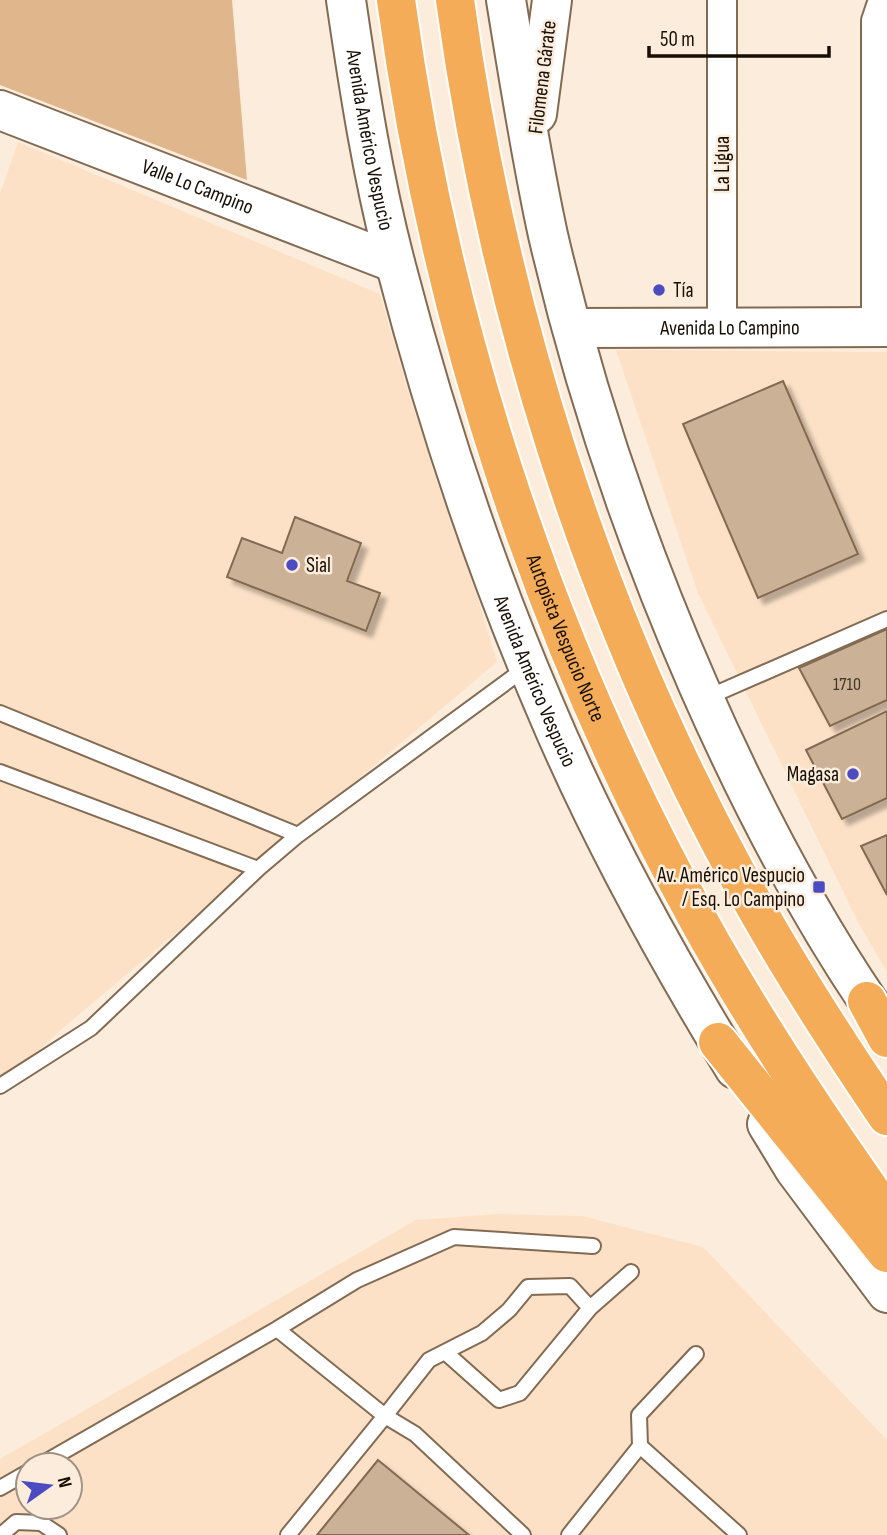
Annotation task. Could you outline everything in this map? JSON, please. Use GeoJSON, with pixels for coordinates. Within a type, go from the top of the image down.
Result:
{"type":"FeatureCollection","features":[{"type":"Feature","properties":{"kind":"highway","name":"Autopista Vespucio Norte"},"geometry":{"type":"LineString","coordinates":[[396,0],[427,185],[462,333],[503,469],[566,640],[633,793],[705,932],[802,1090],[887,1214]]}},
{"type":"Feature","properties":{"kind":"highway"},"geometry":{"type":"LineString","coordinates":[[455,0],[473,120],[529,357],[566,476],[605,585],[666,731],[736,873],[812,1002],[887,1116]]}},
{"type":"Feature","properties":{"kind":"highway"},"geometry":{"type":"LineString","coordinates":[[877,1015],[887,1038]]}},
{"type":"Feature","properties":{"kind":"highway"},"geometry":{"type":"LineString","coordinates":[[718,1042],[887,1253]]}},
{"type":"Feature","properties":{"kind":"main road","name":"Avenida Américo Vespucio"},"geometry":{"type":"LineString","coordinates":[[346,0],[364,116],[395,263],[469,512],[528,667],[628,882],[675,970],[795,1170],[887,1293]]}},
{"type":"Feature","properties":{"kind":"main road"},"geometry":{"type":"LineString","coordinates":[[506,0],[532,155],[572,328],[606,443],[638,536],[664,606],[704,699],[760,817],[803,896],[877,1015]]}},
{"type":"Feature","properties":{"kind":"main road","name":"Filomena Gárate"},"geometry":{"type":"LineString","coordinates":[[532,155],[552,0]]}},
{"type":"Feature","properties":{"kind":"main road","name":"Valle Lo Campino"},"geometry":{"type":"LineString","coordinates":[[0,110],[395,263]]}},
{"type":"Feature","properties":{"kind":"main road","name":"Avenida Lo Campino"},"geometry":{"type":"LineString","coordinates":[[572,328],[882,327]]}},
{"type":"Feature","properties":{"kind":"street","name":"La Ligua"},"geometry":{"type":"LineString","coordinates":[[722,0],[722,328]]}},
{"type":"Feature","properties":{"kind":"street"},"geometry":{"type":"LineString","coordinates":[[882,327],[882,156],[876,21],[883,0]]}},
{"type":"Feature","properties":{"kind":"lane"},"geometry":{"type":"LineString","coordinates":[[704,699],[887,619]]}},
{"type":"Feature","properties":{"kind":"lane"},"geometry":{"type":"LineString","coordinates":[[0,1086],[91,1028],[258,869],[298,835],[528,667]]}},
{"type":"Feature","properties":{"kind":"lane"},"geometry":{"type":"LineString","coordinates":[[0,713],[298,835]]}},
{"type":"Feature","properties":{"kind":"lane"},"geometry":{"type":"LineString","coordinates":[[0,772],[258,869]]}},
{"type":"Feature","properties":{"kind":"lane"},"geometry":{"type":"LineString","coordinates":[[64,1451],[357,1280],[454,1237],[593,1246]]}},
{"type":"Feature","properties":{"kind":"lane"},"geometry":{"type":"LineString","coordinates":[[445,1352],[499,1400],[520,1393],[590,1308],[631,1272]]}},
{"type":"Feature","properties":{"kind":"lane"},"geometry":{"type":"LineString","coordinates":[[288,1535],[429,1360],[482,1333],[509,1310],[528,1287],[570,1286],[590,1308]]}},
{"type":"Feature","properties":{"kind":"lane"},"geometry":{"type":"LineString","coordinates":[[277,1329],[385,1416],[415,1434],[523,1535]]}},
{"type":"Feature","properties":{"kind":"lane"},"geometry":{"type":"LineString","coordinates":[[569,1535],[640,1447],[639,1415],[696,1354]]}},
{"type":"Feature","properties":{"kind":"lane"},"geometry":{"type":"LineString","coordinates":[[640,1447],[739,1535]]}},
{"type":"Feature","properties":{"kind":"lane"},"geometry":{"type":"LineString","coordinates":[[1,1535],[16,1522],[41,1523],[59,1535]]}},
{"type":"Feature","properties":{"kind":"shaded area"},"geometry":{"type":"Polygon","coordinates":[[[0,0],[232,0],[247,180],[0,85],[0,0]]]}},
{"type":"Feature","properties":{"kind":"shaded area"},"geometry":{"type":"Polygon","coordinates":[[[18,142],[380,294],[408,391],[497,662],[63,1028],[0,1086],[0,194],[18,142]]]}},
{"type":"Feature","properties":{"kind":"shaded area"},"geometry":{"type":"Polygon","coordinates":[[[616,350],[887,352],[887,972],[858,922],[698,593],[616,350]]]}},
{"type":"Feature","properties":{"kind":"shaded area"},"geometry":{"type":"Polygon","coordinates":[[[497,1214],[582,1216],[703,1247],[887,1440],[887,1535],[0,1535],[0,1459],[416,1220],[497,1214]]]}},
{"type":"Feature","properties":{"kind":"building"},"geometry":{"type":"Polygon","coordinates":[[[783,381],[858,554],[758,598],[683,424],[783,381]]]}},
{"type":"Feature","properties":{"kind":"building","name":"Sial"},"geometry":{"type":"Polygon","coordinates":[[[295,517],[361,543],[347,581],[380,593],[366,631],[227,577],[242,538],[282,553],[295,517]]]}},
{"type":"Feature","properties":{"kind":"building"},"geometry":{"type":"Polygon","coordinates":[[[887,629],[887,700],[830,726],[799,668],[887,629]]]}},
{"type":"Feature","properties":{"kind":"building","name":"Magasa"},"geometry":{"type":"Polygon","coordinates":[[[887,711],[887,798],[842,819],[806,750],[887,711]]]}},
{"type":"Feature","properties":{"kind":"building"},"geometry":{"type":"Polygon","coordinates":[[[887,835],[887,895],[861,846],[887,835]]]}},
{"type":"Feature","properties":{"kind":"building"},"geometry":{"type":"Polygon","coordinates":[[[378,1460],[469,1535],[317,1535],[378,1460]]]}},
{"type":"Feature","properties":{"kind":"place","name":"Tía"},"geometry":{"type":"Point","coordinates":[659,290]}},
{"type":"Feature","properties":{"kind":"place","name":"Sial"},"geometry":{"type":"Point","coordinates":[292,565]}},
{"type":"Feature","properties":{"kind":"place","name":"Magasa"},"geometry":{"type":"Point","coordinates":[853,774]}},
{"type":"Feature","properties":{"kind":"place","name":"Av. Américo Vespucio / Esq. Lo Campino"},"geometry":{"type":"Point","coordinates":[819,887]}}]}
